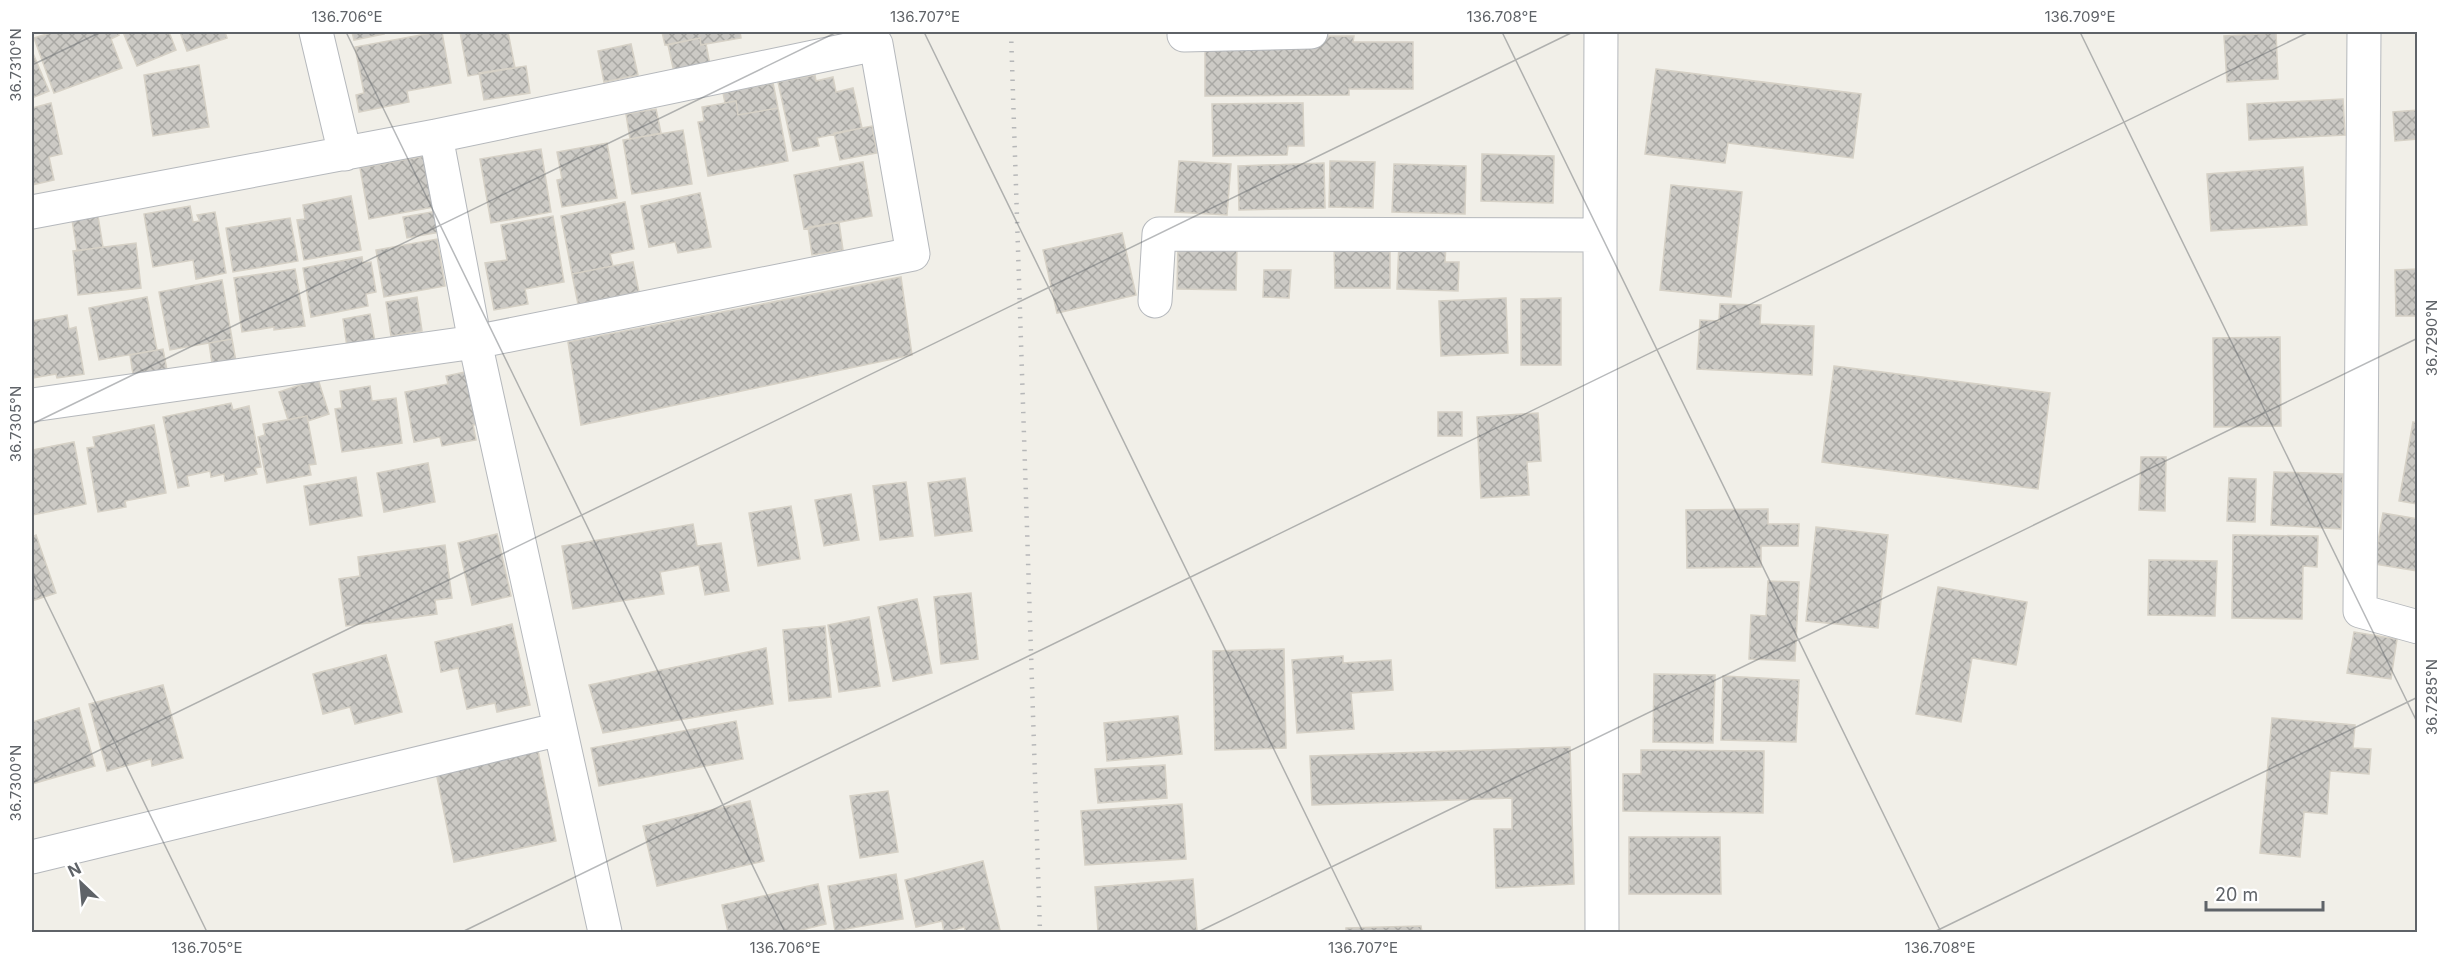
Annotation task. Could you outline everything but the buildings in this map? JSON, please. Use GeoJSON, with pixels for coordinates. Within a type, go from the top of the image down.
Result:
{"type":"FeatureCollection","features":[{"type":"Feature","properties":{"kind":"street"},"geometry":{"type":"LineString","coordinates":[[316,32],[345,154]]}},
{"type":"Feature","properties":{"kind":"street"},"geometry":{"type":"LineString","coordinates":[[1184,35],[1311,32]]}},
{"type":"Feature","properties":{"kind":"street"},"geometry":{"type":"LineString","coordinates":[[1601,32],[1602,933]]}},
{"type":"Feature","properties":{"kind":"street"},"geometry":{"type":"LineString","coordinates":[[2364,32],[2360,611],[2418,627]]}},
{"type":"Feature","properties":{"kind":"street"},"geometry":{"type":"LineString","coordinates":[[32,212],[436,136],[876,44],[913,254],[475,342],[32,405]]}},
{"type":"Feature","properties":{"kind":"street"},"geometry":{"type":"LineString","coordinates":[[436,136],[475,342],[604,933]]}},
{"type":"Feature","properties":{"kind":"street"},"geometry":{"type":"LineString","coordinates":[[1155,301],[1159,234],[1600,235]]}},
{"type":"Feature","properties":{"kind":"street"},"geometry":{"type":"LineString","coordinates":[[32,857],[560,729]]}},
{"type":"Feature","properties":{"kind":"railway"},"geometry":{"type":"LineString","coordinates":[[1011,32],[1040,932]]}}]}
